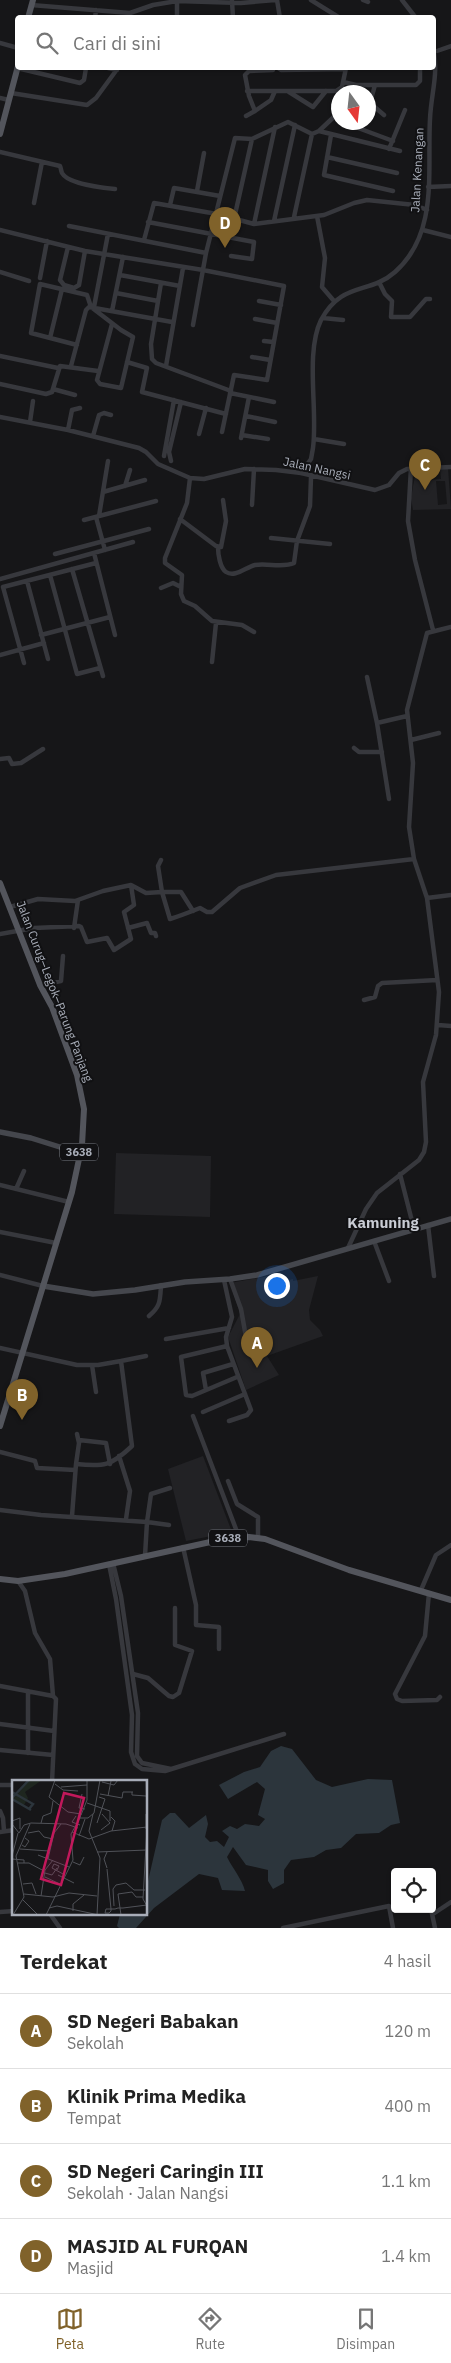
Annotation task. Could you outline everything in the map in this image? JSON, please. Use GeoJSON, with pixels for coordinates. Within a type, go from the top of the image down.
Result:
{"type":"FeatureCollection","features":[{"type":"Feature","properties":{"kind":"main road"},"geometry":{"type":"LineString","coordinates":[[29,15],[32,2]]}},
{"type":"Feature","properties":{"kind":"main road"},"geometry":{"type":"LineString","coordinates":[[0,134],[16,70]]}},
{"type":"Feature","properties":{"kind":"main road","name":"Jalan Curug–Legok–Parung Panjang"},"geometry":{"type":"LineString","coordinates":[[0,883],[40,984],[52,1008],[82,1095],[84,1109],[83,1138],[69,1202],[0,1426]]}},
{"type":"Feature","properties":{"kind":"main road","name":"3638"},"geometry":{"type":"LineString","coordinates":[[0,1579],[18,1581],[239,1537],[258,1538],[366,1576],[451,1600]]}},
{"type":"Feature","properties":{"kind":"street"},"geometry":{"type":"LineString","coordinates":[[32,2],[129,15],[167,1],[276,0],[279,15]]}},
{"type":"Feature","properties":{"kind":"street"},"geometry":{"type":"LineString","coordinates":[[311,0],[335,15]]}},
{"type":"Feature","properties":{"kind":"street"},"geometry":{"type":"LineString","coordinates":[[402,0],[414,15]]}},
{"type":"Feature","properties":{"kind":"street"},"geometry":{"type":"LineString","coordinates":[[177,1],[177,15]]}},
{"type":"Feature","properties":{"kind":"street"},"geometry":{"type":"LineString","coordinates":[[232,1],[233,15]]}},
{"type":"Feature","properties":{"kind":"street"},"geometry":{"type":"LineString","coordinates":[[95,15],[96,10]]}},
{"type":"Feature","properties":{"kind":"street"},"geometry":{"type":"LineString","coordinates":[[0,43],[15,47]]}},
{"type":"Feature","properties":{"kind":"street"},"geometry":{"type":"LineString","coordinates":[[436,51],[451,46]]}},
{"type":"Feature","properties":{"kind":"street","name":"Jalan Kenangan"},"geometry":{"type":"LineString","coordinates":[[300,473],[311,459],[314,439],[314,348],[322,318],[334,301],[357,289],[379,282],[399,268],[417,243],[423,230],[427,210],[430,113],[437,71],[436,65]]}},
{"type":"Feature","properties":{"kind":"street"},"geometry":{"type":"LineString","coordinates":[[30,70],[80,82],[84,80],[86,70]]}},
{"type":"Feature","properties":{"kind":"street"},"geometry":{"type":"LineString","coordinates":[[0,98],[10,97],[87,105],[100,93],[117,70]]}},
{"type":"Feature","properties":{"kind":"street"},"geometry":{"type":"LineString","coordinates":[[255,110],[247,91],[246,72],[266,70]]}},
{"type":"Feature","properties":{"kind":"street"},"geometry":{"type":"LineString","coordinates":[[247,91],[338,90],[343,82],[346,70]]}},
{"type":"Feature","properties":{"kind":"street"},"geometry":{"type":"LineString","coordinates":[[376,85],[416,85],[420,81],[420,70]]}},
{"type":"Feature","properties":{"kind":"street"},"geometry":{"type":"LineString","coordinates":[[343,82],[356,85]]}},
{"type":"Feature","properties":{"kind":"street"},"geometry":{"type":"LineString","coordinates":[[246,116],[271,100],[275,91]]}},
{"type":"Feature","properties":{"kind":"street"},"geometry":{"type":"LineString","coordinates":[[288,91],[312,107],[316,106],[326,91]]}},
{"type":"Feature","properties":{"kind":"street"},"geometry":{"type":"LineString","coordinates":[[376,108],[384,115]]}},
{"type":"Feature","properties":{"kind":"street"},"geometry":{"type":"LineString","coordinates":[[389,149],[405,110]]}},
{"type":"Feature","properties":{"kind":"street"},"geometry":{"type":"LineString","coordinates":[[312,134],[319,131],[331,120]]}},
{"type":"Feature","properties":{"kind":"street"},"geometry":{"type":"LineString","coordinates":[[193,324],[206,253],[235,138],[252,139],[288,122],[312,134]]}},
{"type":"Feature","properties":{"kind":"street"},"geometry":{"type":"LineString","coordinates":[[274,221],[295,125]]}},
{"type":"Feature","properties":{"kind":"street"},"geometry":{"type":"LineString","coordinates":[[254,224],[275,127]]}},
{"type":"Feature","properties":{"kind":"street"},"geometry":{"type":"LineString","coordinates":[[362,130],[393,141]]}},
{"type":"Feature","properties":{"kind":"street"},"geometry":{"type":"LineString","coordinates":[[319,131],[400,151]]}},
{"type":"Feature","properties":{"kind":"street"},"geometry":{"type":"LineString","coordinates":[[294,217],[312,134]]}},
{"type":"Feature","properties":{"kind":"street"},"geometry":{"type":"LineString","coordinates":[[332,135],[323,171],[325,176],[393,192]]}},
{"type":"Feature","properties":{"kind":"street"},"geometry":{"type":"LineString","coordinates":[[234,219],[252,139]]}},
{"type":"Feature","properties":{"kind":"street"},"geometry":{"type":"LineString","coordinates":[[0,152],[60,166],[62,173],[72,180],[115,190]]}},
{"type":"Feature","properties":{"kind":"street"},"geometry":{"type":"LineString","coordinates":[[197,191],[204,154]]}},
{"type":"Feature","properties":{"kind":"street"},"geometry":{"type":"LineString","coordinates":[[327,157],[397,173]]}},
{"type":"Feature","properties":{"kind":"street"},"geometry":{"type":"LineString","coordinates":[[34,203],[42,162]]}},
{"type":"Feature","properties":{"kind":"street"},"geometry":{"type":"LineString","coordinates":[[428,186],[451,186]]}},
{"type":"Feature","properties":{"kind":"street"},"geometry":{"type":"LineString","coordinates":[[170,205],[174,188],[220,196]]}},
{"type":"Feature","properties":{"kind":"street"},"geometry":{"type":"LineString","coordinates":[[144,240],[152,204],[170,205],[217,214],[254,224],[269,223],[294,217],[317,216],[333,212],[354,202],[367,200],[415,205],[427,210]]}},
{"type":"Feature","properties":{"kind":"street"},"geometry":{"type":"LineString","coordinates":[[317,216],[325,258],[322,288],[334,301]]}},
{"type":"Feature","properties":{"kind":"street"},"geometry":{"type":"LineString","coordinates":[[148,222],[211,232],[254,242],[252,259],[231,256]]}},
{"type":"Feature","properties":{"kind":"street"},"geometry":{"type":"LineString","coordinates":[[69,226],[206,253]]}},
{"type":"Feature","properties":{"kind":"street"},"geometry":{"type":"LineString","coordinates":[[0,230],[85,251],[203,270],[284,286],[266,380],[234,375],[222,432]]}},
{"type":"Feature","properties":{"kind":"street"},"geometry":{"type":"LineString","coordinates":[[423,230],[451,237]]}},
{"type":"Feature","properties":{"kind":"street"},"geometry":{"type":"LineString","coordinates":[[92,307],[108,234]]}},
{"type":"Feature","properties":{"kind":"street"},"geometry":{"type":"LineString","coordinates":[[40,278],[47,241]]}},
{"type":"Feature","properties":{"kind":"street"},"geometry":{"type":"LineString","coordinates":[[68,246],[60,280],[64,285],[74,288],[78,285],[85,251]]}},
{"type":"Feature","properties":{"kind":"street"},"geometry":{"type":"LineString","coordinates":[[112,311],[123,257]]}},
{"type":"Feature","properties":{"kind":"street"},"geometry":{"type":"LineString","coordinates":[[166,366],[172,322],[183,268]]}},
{"type":"Feature","properties":{"kind":"street"},"geometry":{"type":"LineString","coordinates":[[0,272],[29,281]]}},
{"type":"Feature","properties":{"kind":"street"},"geometry":{"type":"LineString","coordinates":[[120,275],[180,286]]}},
{"type":"Feature","properties":{"kind":"street"},"geometry":{"type":"LineString","coordinates":[[379,282],[385,294],[392,301],[391,317],[410,317],[426,299],[430,299]]}},
{"type":"Feature","properties":{"kind":"street"},"geometry":{"type":"LineString","coordinates":[[161,283],[151,344],[152,359],[230,392],[274,402]]}},
{"type":"Feature","properties":{"kind":"street"},"geometry":{"type":"LineString","coordinates":[[77,346],[33,335],[30,331],[39,287],[44,284],[87,295],[92,307],[112,324],[133,337],[121,388],[99,383],[97,380],[112,324]]}},
{"type":"Feature","properties":{"kind":"street"},"geometry":{"type":"LineString","coordinates":[[50,338],[62,288]]}},
{"type":"Feature","properties":{"kind":"street"},"geometry":{"type":"LineString","coordinates":[[116,293],[158,301]]}},
{"type":"Feature","properties":{"kind":"street"},"geometry":{"type":"LineString","coordinates":[[259,301],[280,305]]}},
{"type":"Feature","properties":{"kind":"street"},"geometry":{"type":"LineString","coordinates":[[71,366],[86,310],[92,307],[172,322]]}},
{"type":"Feature","properties":{"kind":"street"},"geometry":{"type":"LineString","coordinates":[[322,318],[344,320]]}},
{"type":"Feature","properties":{"kind":"street"},"geometry":{"type":"LineString","coordinates":[[255,319],[277,323]]}},
{"type":"Feature","properties":{"kind":"street"},"geometry":{"type":"LineString","coordinates":[[264,341],[273,342]]}},
{"type":"Feature","properties":{"kind":"street"},"geometry":{"type":"LineString","coordinates":[[0,356],[58,368],[71,366],[98,371]]}},
{"type":"Feature","properties":{"kind":"street"},"geometry":{"type":"LineString","coordinates":[[252,357],[270,360]]}},
{"type":"Feature","properties":{"kind":"street"},"geometry":{"type":"LineString","coordinates":[[128,362],[147,368],[142,392],[226,414]]}},
{"type":"Feature","properties":{"kind":"street"},"geometry":{"type":"LineString","coordinates":[[0,384],[46,394],[50,393],[53,389],[58,368]]}},
{"type":"Feature","properties":{"kind":"street"},"geometry":{"type":"LineString","coordinates":[[53,389],[75,395]]}},
{"type":"Feature","properties":{"kind":"street"},"geometry":{"type":"LineString","coordinates":[[250,397],[241,436],[268,439]]}},
{"type":"Feature","properties":{"kind":"street"},"geometry":{"type":"LineString","coordinates":[[30,422],[33,401]]}},
{"type":"Feature","properties":{"kind":"street"},"geometry":{"type":"LineString","coordinates":[[164,456],[178,401]]}},
{"type":"Feature","properties":{"kind":"street"},"geometry":{"type":"LineString","coordinates":[[170,461],[169,452],[178,401]]}},
{"type":"Feature","properties":{"kind":"street"},"geometry":{"type":"LineString","coordinates":[[68,430],[72,410],[80,408]]}},
{"type":"Feature","properties":{"kind":"street"},"geometry":{"type":"LineString","coordinates":[[200,434],[206,408]]}},
{"type":"Feature","properties":{"kind":"street"},"geometry":{"type":"LineString","coordinates":[[93,436],[99,415],[104,413],[112,415]]}},
{"type":"Feature","properties":{"kind":"street"},"geometry":{"type":"LineString","coordinates":[[246,416],[275,422]]}},
{"type":"Feature","properties":{"kind":"street","name":"Jalan Nangsi"},"geometry":{"type":"LineString","coordinates":[[0,417],[68,430],[143,450],[162,466],[190,478],[204,479],[232,471],[254,469],[300,473],[375,490],[389,485],[402,471],[411,468]]}},
{"type":"Feature","properties":{"kind":"street"},"geometry":{"type":"LineString","coordinates":[[314,439],[344,444]]}},
{"type":"Feature","properties":{"kind":"street"},"geometry":{"type":"LineString","coordinates":[[105,550],[98,516],[108,461]]}},
{"type":"Feature","properties":{"kind":"street"},"geometry":{"type":"LineString","coordinates":[[433,630],[415,560],[408,521],[411,468],[451,467]]}},
{"type":"Feature","properties":{"kind":"street"},"geometry":{"type":"LineString","coordinates":[[252,505],[254,469]]}},
{"type":"Feature","properties":{"kind":"street"},"geometry":{"type":"LineString","coordinates":[[125,486],[130,470]]}},
{"type":"Feature","properties":{"kind":"street"},"geometry":{"type":"LineString","coordinates":[[180,519],[218,547],[224,570],[233,574],[257,565],[292,564],[296,561],[297,541],[310,506],[311,476]]}},
{"type":"Feature","properties":{"kind":"street"},"geometry":{"type":"LineString","coordinates":[[190,478],[190,492],[165,560],[167,566],[182,575],[183,600],[195,606],[216,623],[242,625],[254,632]]}},
{"type":"Feature","properties":{"kind":"street"},"geometry":{"type":"LineString","coordinates":[[103,492],[145,480]]}},
{"type":"Feature","properties":{"kind":"street"},"geometry":{"type":"LineString","coordinates":[[218,547],[223,545],[226,521],[222,500]]}},
{"type":"Feature","properties":{"kind":"street"},"geometry":{"type":"LineString","coordinates":[[84,520],[156,501]]}},
{"type":"Feature","properties":{"kind":"street"},"geometry":{"type":"LineString","coordinates":[[54,554],[149,528]]}},
{"type":"Feature","properties":{"kind":"street"},"geometry":{"type":"LineString","coordinates":[[271,538],[330,544]]}},
{"type":"Feature","properties":{"kind":"street"},"geometry":{"type":"LineString","coordinates":[[0,579],[133,542]]}},
{"type":"Feature","properties":{"kind":"street"},"geometry":{"type":"LineString","coordinates":[[94,553],[115,635]]}},
{"type":"Feature","properties":{"kind":"street"},"geometry":{"type":"LineString","coordinates":[[24,663],[3,587],[96,563]]}},
{"type":"Feature","properties":{"kind":"street"},"geometry":{"type":"LineString","coordinates":[[72,569],[102,676]]}},
{"type":"Feature","properties":{"kind":"street"},"geometry":{"type":"LineString","coordinates":[[50,575],[77,674],[100,668]]}},
{"type":"Feature","properties":{"kind":"street"},"geometry":{"type":"LineString","coordinates":[[26,580],[48,659]]}},
{"type":"Feature","properties":{"kind":"street"},"geometry":{"type":"LineString","coordinates":[[162,588],[173,583],[181,587]]}},
{"type":"Feature","properties":{"kind":"street"},"geometry":{"type":"LineString","coordinates":[[41,635],[110,617]]}},
{"type":"Feature","properties":{"kind":"street"},"geometry":{"type":"LineString","coordinates":[[212,662],[216,623]]}},
{"type":"Feature","properties":{"kind":"street"},"geometry":{"type":"LineString","coordinates":[[348,1248],[366,1209],[377,1193],[419,1160],[425,1147],[427,1132],[423,1082],[438,1025],[439,992],[427,898],[414,859],[409,827],[413,772],[407,716],[408,701],[427,633],[451,627]]}},
{"type":"Feature","properties":{"kind":"street"},"geometry":{"type":"LineString","coordinates":[[0,655],[44,644]]}},
{"type":"Feature","properties":{"kind":"street"},"geometry":{"type":"LineString","coordinates":[[367,677],[382,752],[388,799]]}},
{"type":"Feature","properties":{"kind":"street"},"geometry":{"type":"LineString","coordinates":[[377,723],[407,716]]}},
{"type":"Feature","properties":{"kind":"street"},"geometry":{"type":"LineString","coordinates":[[411,740],[439,733]]}},
{"type":"Feature","properties":{"kind":"street"},"geometry":{"type":"LineString","coordinates":[[354,748],[359,752],[382,752]]}},
{"type":"Feature","properties":{"kind":"street"},"geometry":{"type":"LineString","coordinates":[[0,759],[10,758],[12,764],[18,764],[43,749]]}},
{"type":"Feature","properties":{"kind":"street"},"geometry":{"type":"LineString","coordinates":[[161,860],[158,866],[162,892],[170,919],[202,908],[207,912],[212,912],[240,888],[280,874],[316,872],[414,859]]}},
{"type":"Feature","properties":{"kind":"street"},"geometry":{"type":"LineString","coordinates":[[10,907],[38,899],[78,900],[103,891],[131,885],[146,892],[181,892],[193,911]]}},
{"type":"Feature","properties":{"kind":"street"},"geometry":{"type":"LineString","coordinates":[[0,934],[20,930],[81,928],[87,942],[106,938],[114,950],[131,940],[124,912],[134,905],[131,885]]}},
{"type":"Feature","properties":{"kind":"street"},"geometry":{"type":"LineString","coordinates":[[427,898],[451,894]]}},
{"type":"Feature","properties":{"kind":"street"},"geometry":{"type":"LineString","coordinates":[[74,928],[78,900]]}},
{"type":"Feature","properties":{"kind":"street"},"geometry":{"type":"LineString","coordinates":[[128,928],[147,923],[151,934],[155,933],[156,936]]}},
{"type":"Feature","properties":{"kind":"street"},"geometry":{"type":"LineString","coordinates":[[40,984],[61,981],[64,956]]}},
{"type":"Feature","properties":{"kind":"street"},"geometry":{"type":"LineString","coordinates":[[364,1000],[375,996],[378,986],[382,983],[437,980]]}},
{"type":"Feature","properties":{"kind":"street"},"geometry":{"type":"LineString","coordinates":[[438,1025],[451,1026]]}},
{"type":"Feature","properties":{"kind":"street"},"geometry":{"type":"LineString","coordinates":[[0,1132],[31,1138],[79,1153]]}},
{"type":"Feature","properties":{"kind":"street"},"geometry":{"type":"LineString","coordinates":[[16,1189],[24,1171]]}},
{"type":"Feature","properties":{"kind":"street"},"geometry":{"type":"LineString","coordinates":[[400,1174],[414,1229]]}},
{"type":"Feature","properties":{"kind":"street"},"geometry":{"type":"LineString","coordinates":[[0,1185],[69,1202]]}},
{"type":"Feature","properties":{"kind":"street"},"geometry":{"type":"LineString","coordinates":[[0,1275],[43,1286],[93,1294],[135,1290],[161,1285],[227,1280],[257,1275],[451,1219]]}},
{"type":"Feature","properties":{"kind":"street"},"geometry":{"type":"LineString","coordinates":[[428,1225],[434,1276]]}},
{"type":"Feature","properties":{"kind":"street"},"geometry":{"type":"LineString","coordinates":[[0,1232],[56,1243]]}},
{"type":"Feature","properties":{"kind":"street"},"geometry":{"type":"LineString","coordinates":[[374,1241],[389,1281]]}},
{"type":"Feature","properties":{"kind":"street"},"geometry":{"type":"LineString","coordinates":[[227,1280],[232,1317],[226,1337],[237,1377],[245,1394],[250,1412],[229,1421]]}},
{"type":"Feature","properties":{"kind":"street"},"geometry":{"type":"LineString","coordinates":[[227,1280],[241,1309],[249,1354]]}},
{"type":"Feature","properties":{"kind":"street"},"geometry":{"type":"LineString","coordinates":[[149,1316],[158,1308],[161,1301],[161,1285]]}},
{"type":"Feature","properties":{"kind":"street"},"geometry":{"type":"LineString","coordinates":[[166,1339],[229,1328]]}},
{"type":"Feature","properties":{"kind":"street"},"geometry":{"type":"LineString","coordinates":[[228,1346],[181,1357],[187,1396],[237,1377]]}},
{"type":"Feature","properties":{"kind":"street"},"geometry":{"type":"LineString","coordinates":[[0,1348],[76,1365],[92,1365],[146,1356]]}},
{"type":"Feature","properties":{"kind":"street"},"geometry":{"type":"LineString","coordinates":[[76,1464],[100,1467],[110,1464],[132,1446],[121,1361]]}},
{"type":"Feature","properties":{"kind":"street"},"geometry":{"type":"LineString","coordinates":[[206,1390],[203,1373],[233,1364]]}},
{"type":"Feature","properties":{"kind":"street"},"geometry":{"type":"LineString","coordinates":[[92,1365],[96,1392]]}},
{"type":"Feature","properties":{"kind":"street"},"geometry":{"type":"LineString","coordinates":[[203,1412],[245,1394]]}},
{"type":"Feature","properties":{"kind":"street"},"geometry":{"type":"LineString","coordinates":[[194,1416],[239,1537]]}},
{"type":"Feature","properties":{"kind":"street"},"geometry":{"type":"LineString","coordinates":[[72,1516],[79,1440],[77,1434]]}},
{"type":"Feature","properties":{"kind":"street"},"geometry":{"type":"LineString","coordinates":[[79,1440],[106,1443],[110,1464]]}},
{"type":"Feature","properties":{"kind":"street"},"geometry":{"type":"LineString","coordinates":[[0,1452],[35,1461],[37,1468],[75,1470]]}},
{"type":"Feature","properties":{"kind":"street"},"geometry":{"type":"LineString","coordinates":[[119,1456],[130,1491],[126,1519]]}},
{"type":"Feature","properties":{"kind":"street"},"geometry":{"type":"LineString","coordinates":[[228,1481],[237,1504],[258,1517],[258,1538]]}},
{"type":"Feature","properties":{"kind":"street"},"geometry":{"type":"LineString","coordinates":[[145,1556],[151,1494],[170,1488]]}},
{"type":"Feature","properties":{"kind":"street"},"geometry":{"type":"LineString","coordinates":[[0,1510],[41,1515],[126,1519],[168,1525]]}},
{"type":"Feature","properties":{"kind":"street"},"geometry":{"type":"LineString","coordinates":[[420,1590],[436,1555],[451,1545]]}},
{"type":"Feature","properties":{"kind":"street"},"geometry":{"type":"LineString","coordinates":[[183,1547],[196,1605],[196,1625],[219,1627],[219,1650]]}},
{"type":"Feature","properties":{"kind":"street"},"geometry":{"type":"LineString","coordinates":[[111,1563],[132,1662],[138,1713],[135,1760]]}},
{"type":"Feature","properties":{"kind":"street"},"geometry":{"type":"LineString","coordinates":[[111,1563],[132,1714],[131,1752],[135,1760],[171,1769],[284,1734]]}},
{"type":"Feature","properties":{"kind":"street"},"geometry":{"type":"LineString","coordinates":[[18,1581],[26,1591],[35,1633],[50,1659],[53,1696],[57,1703],[52,1780]]}},
{"type":"Feature","properties":{"kind":"street"},"geometry":{"type":"LineString","coordinates":[[429,1593],[425,1636],[395,1694],[397,1699],[402,1701],[437,1700],[440,1697]]}},
{"type":"Feature","properties":{"kind":"street"},"geometry":{"type":"LineString","coordinates":[[133,1674],[148,1678],[169,1696],[173,1697],[179,1694],[192,1652],[175,1645],[175,1608]]}},
{"type":"Feature","properties":{"kind":"street"},"geometry":{"type":"LineString","coordinates":[[125,1665],[132,1662]]}},
{"type":"Feature","properties":{"kind":"street"},"geometry":{"type":"LineString","coordinates":[[0,1686],[53,1696]]}},
{"type":"Feature","properties":{"kind":"street"},"geometry":{"type":"LineString","coordinates":[[28,1691],[28,1753]]}},
{"type":"Feature","properties":{"kind":"street"},"geometry":{"type":"LineString","coordinates":[[132,1714],[138,1713]]}},
{"type":"Feature","properties":{"kind":"street"},"geometry":{"type":"LineString","coordinates":[[0,1724],[29,1730],[54,1732]]}},
{"type":"Feature","properties":{"kind":"street"},"geometry":{"type":"LineString","coordinates":[[0,1750],[53,1755]]}},
{"type":"Feature","properties":{"kind":"street"},"geometry":{"type":"LineString","coordinates":[[0,1811],[2,1832]]}},
{"type":"Feature","properties":{"kind":"street"},"geometry":{"type":"LineString","coordinates":[[436,1910],[451,1902]]}},
{"type":"Feature","properties":{"kind":"street"},"geometry":{"type":"LineString","coordinates":[[283,1928],[299,1927],[389,1906],[393,1928]]}},
{"type":"Feature","properties":{"kind":"street"},"geometry":{"type":"LineString","coordinates":[[432,1913],[435,1928]]}},
{"type":"Feature","properties":{"kind":"street"},"geometry":{"type":"LineString","coordinates":[[51,1916],[60,1928]]}},
{"type":"Feature","properties":{"kind":"shaded area"},"geometry":{"type":"Polygon","coordinates":[[[448,468],[451,509],[413,510],[411,498],[416,470],[448,468]],[[440,470],[419,472],[419,481],[441,479],[440,470]],[[436,481],[438,505],[447,504],[445,481],[436,481]]]}},
{"type":"Feature","properties":{"kind":"shaded area"},"geometry":{"type":"Polygon","coordinates":[[[116,1153],[211,1156],[210,1217],[114,1214],[116,1153]]]}},
{"type":"Feature","properties":{"kind":"shaded area"},"geometry":{"type":"Polygon","coordinates":[[[269,1276],[271,1285],[293,1279],[293,1281],[318,1276],[309,1310],[310,1320],[323,1336],[267,1356],[279,1375],[246,1390],[228,1337],[240,1314],[230,1283],[269,1276]]]}},
{"type":"Feature","properties":{"kind":"shaded area"},"geometry":{"type":"Polygon","coordinates":[[[203,1456],[232,1532],[186,1541],[168,1469],[203,1456]]]}},
{"type":"Feature","properties":{"kind":"shaded area"},"geometry":{"type":"Polygon","coordinates":[[[281,1746],[292,1749],[316,1780],[332,1787],[368,1779],[392,1780],[400,1823],[391,1825],[379,1833],[356,1834],[341,1848],[326,1850],[314,1857],[291,1860],[284,1870],[284,1883],[273,1889],[268,1881],[268,1870],[246,1865],[233,1847],[227,1857],[240,1878],[245,1891],[222,1890],[218,1878],[199,1874],[148,1915],[148,1881],[162,1820],[170,1813],[175,1813],[189,1828],[206,1815],[208,1824],[205,1837],[210,1842],[217,1841],[224,1847],[229,1837],[222,1831],[230,1826],[237,1829],[245,1824],[259,1826],[265,1819],[258,1815],[265,1789],[257,1782],[228,1799],[219,1785],[244,1772],[260,1767],[271,1751],[281,1746]]]}},
{"type":"Feature","properties":{"kind":"shaded area"},"geometry":{"type":"Polygon","coordinates":[[[120,1916],[147,1916],[136,1928],[119,1928],[117,1926],[120,1916]]]}},
{"type":"Feature","properties":{"kind":"place","name":"MASJID AL FURQAN"},"geometry":{"type":"Point","coordinates":[225,248]}},
{"type":"Feature","properties":{"kind":"place","name":"SD Negeri Caringin III"},"geometry":{"type":"Point","coordinates":[425,490]}},
{"type":"Feature","properties":{"kind":"place","name":"SD Negeri Babakan"},"geometry":{"type":"Point","coordinates":[257,1368]}},
{"type":"Feature","properties":{"kind":"place","name":"Klinik Prima Medika"},"geometry":{"type":"Point","coordinates":[22,1420]}},
{"type":"Feature","properties":{"kind":"district","name":"Kamuning"},"geometry":{"type":"Point","coordinates":[383,1222]}}]}
